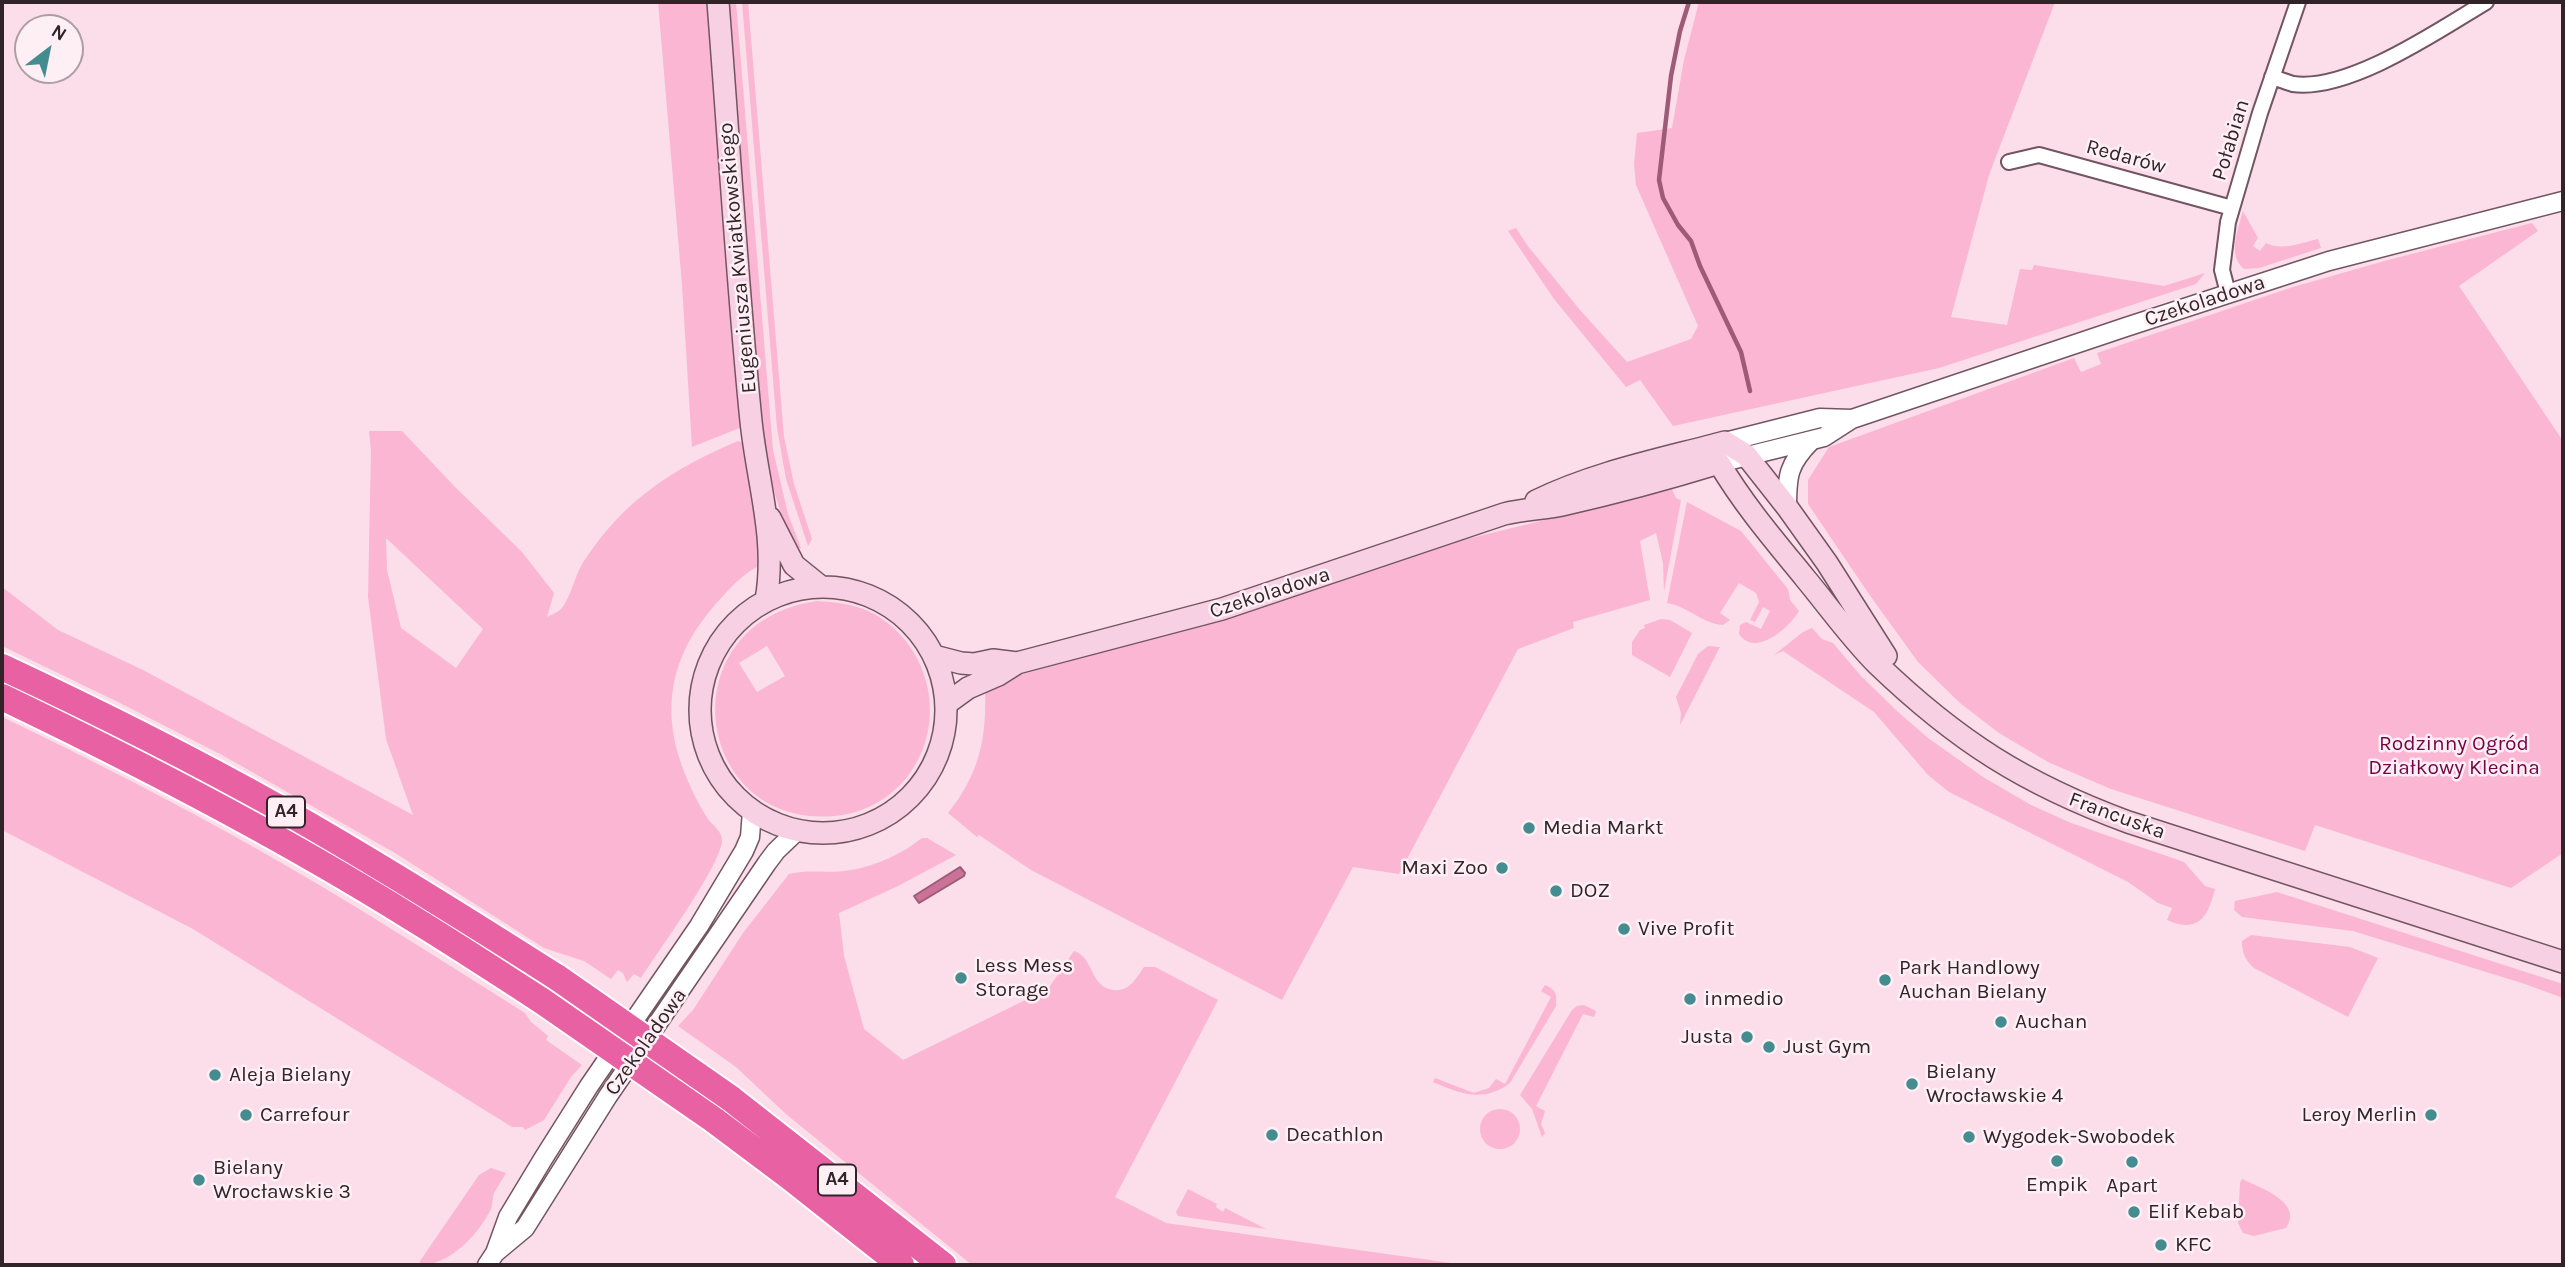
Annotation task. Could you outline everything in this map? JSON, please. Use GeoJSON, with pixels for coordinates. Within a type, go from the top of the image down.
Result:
{"type":"FeatureCollection","features":[{"type":"Feature","properties":{"kind":"highway","name":"A4"},"geometry":{"type":"LineString","coordinates":[[2,667],[99,712],[281,809],[426,894],[558,978],[730,1098],[943,1265]]}},
{"type":"Feature","properties":{"kind":"highway","name":"A4"},"geometry":{"type":"LineString","coordinates":[[2,697],[89,739],[267,833],[411,916],[542,1001],[714,1120],[901,1265]]}},
{"type":"Feature","properties":{"kind":"main road","name":"Eugeniusza Kwiatkowskiego"},"geometry":{"type":"LineString","coordinates":[[718,2],[751,422],[767,512],[766,535],[771,567],[766,600]]}},
{"type":"Feature","properties":{"kind":"main road"},"geometry":{"type":"LineString","coordinates":[[1725,442],[1746,455],[1787,507],[1827,563],[1904,687]]}},
{"type":"Feature","properties":{"kind":"main road","name":"Czekoladowa"},"geometry":{"type":"LineString","coordinates":[[946,704],[968,688],[1017,663],[1222,609],[1519,510],[1553,493],[1615,472],[1725,442]]}},
{"type":"Feature","properties":{"kind":"main road"},"geometry":{"type":"LineString","coordinates":[[1719,463],[1741,500],[1837,618],[1877,663],[1904,687]]}},
{"type":"Feature","properties":{"kind":"main road","name":"Czekoladowa"},"geometry":{"type":"LineString","coordinates":[[1519,510],[1559,506],[1719,463]]}},
{"type":"Feature","properties":{"kind":"main road","name":"Eugeniusza Kwiatkowskiego"},"geometry":{"type":"LineString","coordinates":[[767,512],[794,565],[820,586]]}},
{"type":"Feature","properties":{"kind":"main road"},"geometry":{"type":"LineString","coordinates":[[820,586],[870,596],[889,605],[919,632],[934,656],[943,681],[946,704],[940,750],[927,776],[910,797],[882,817],[851,830],[817,833],[768,821],[752,811],[730,790],[709,758],[702,728],[700,698],[703,678],[710,660],[736,623],[766,600],[785,592],[820,586]]}},
{"type":"Feature","properties":{"kind":"main road","name":"Czekoladowa"},"geometry":{"type":"LineString","coordinates":[[934,656],[961,663],[974,664],[993,660],[1017,663]]}},
{"type":"Feature","properties":{"kind":"main road","name":"Francuska"},"geometry":{"type":"LineString","coordinates":[[1904,687],[1954,731],[1997,761],[2058,795],[2128,822],[2563,962]]}},
{"type":"Feature","properties":{"kind":"street"},"geometry":{"type":"LineString","coordinates":[[2272,77],[2294,84],[2320,83],[2371,67],[2409,49],[2486,2]]}},
{"type":"Feature","properties":{"kind":"street","name":"Połabian"},"geometry":{"type":"LineString","coordinates":[[2228,293],[2223,276],[2222,255],[2232,208],[2295,3]]}},
{"type":"Feature","properties":{"kind":"street","name":"Redarów"},"geometry":{"type":"LineString","coordinates":[[2009,162],[2039,156],[2232,208]]}},
{"type":"Feature","properties":{"kind":"street","name":"Czekoladowa"},"geometry":{"type":"LineString","coordinates":[[1719,463],[1824,437],[1852,419],[2329,261],[2563,201]]}},
{"type":"Feature","properties":{"kind":"street","name":"Czekoladowa"},"geometry":{"type":"LineString","coordinates":[[1725,442],[1820,418],[1852,419]]}},
{"type":"Feature","properties":{"kind":"street"},"geometry":{"type":"LineString","coordinates":[[1787,507],[1787,481],[1791,464],[1811,441]]}},
{"type":"Feature","properties":{"kind":"street"},"geometry":{"type":"LineString","coordinates":[[1719,463],[1725,442]]}},
{"type":"Feature","properties":{"kind":"street","name":"Czekoladowa"},"geometry":{"type":"LineString","coordinates":[[491,1259],[508,1217],[548,1150],[699,926],[744,851],[750,837],[752,811]]}},
{"type":"Feature","properties":{"kind":"street","name":"Czekoladowa"},"geometry":{"type":"LineString","coordinates":[[491,1259],[525,1228],[608,1096],[767,863],[798,830]]}},
{"type":"Feature","properties":{"kind":"green space"},"geometry":{"type":"Polygon","coordinates":[[[658,2],[707,2],[742,427],[692,447],[682,285],[658,2]]]}},
{"type":"Feature","properties":{"kind":"green space"},"geometry":{"type":"Polygon","coordinates":[[[727,2],[736,2],[773,450],[788,514],[801,548],[792,550],[771,481],[761,426],[727,2]]]}},
{"type":"Feature","properties":{"kind":"green space"},"geometry":{"type":"Polygon","coordinates":[[[742,2],[748,2],[784,437],[794,484],[812,539],[808,546],[786,479],[777,428],[742,2]]]}},
{"type":"Feature","properties":{"kind":"green space"},"geometry":{"type":"Polygon","coordinates":[[[1699,2],[2055,2],[1989,175],[1951,317],[2007,325],[2020,269],[2032,270],[2034,265],[2164,286],[2205,273],[2196,284],[1939,368],[1673,426],[1640,380],[1626,387],[1554,299],[1508,231],[1516,228],[1580,310],[1627,362],[1691,339],[1698,326],[1636,185],[1634,164],[1637,133],[1672,128],[1684,60],[1699,2]]]}},
{"type":"Feature","properties":{"kind":"green space"},"geometry":{"type":"Polygon","coordinates":[[[2243,211],[2258,238],[2253,246],[2260,251],[2266,243],[2285,246],[2318,239],[2321,248],[2259,268],[2244,269],[2235,250],[2243,211]]]}},
{"type":"Feature","properties":{"kind":"green space","name":"Rodzinny Ogród Działkowy Klecina"},"geometry":{"type":"Polygon","coordinates":[[[2532,223],[2538,231],[2459,286],[2563,441],[2563,853],[2511,888],[2315,825],[2305,851],[2111,789],[2048,762],[1999,733],[1960,703],[1918,662],[1808,504],[1808,480],[1829,447],[2074,358],[2081,372],[2101,364],[2097,353],[2293,287],[2532,223]]]}},
{"type":"Feature","properties":{"kind":"green space"},"geometry":{"type":"Polygon","coordinates":[[[369,431],[402,431],[522,552],[554,593],[547,617],[561,609],[568,599],[578,572],[599,539],[633,504],[671,475],[692,463],[738,441],[744,443],[762,550],[759,566],[731,587],[693,634],[683,654],[672,696],[675,742],[682,766],[697,800],[719,831],[722,840],[701,888],[641,978],[634,974],[627,982],[623,973],[618,970],[611,979],[584,961],[544,948],[395,853],[222,755],[2,646],[2,587],[58,630],[143,670],[413,815],[386,739],[368,597],[371,451],[369,431]],[[386,538],[387,570],[401,628],[456,668],[483,629],[386,538]]]}},
{"type":"Feature","properties":{"kind":"green space"},"geometry":{"type":"Polygon","coordinates":[[[1672,489],[1676,498],[1681,500],[1664,591],[1663,563],[1656,533],[1640,541],[1650,600],[1573,622],[1574,628],[1518,649],[1399,874],[1353,867],[1282,1000],[1031,870],[979,835],[977,837],[948,813],[968,783],[979,754],[985,722],[985,686],[991,683],[1225,618],[1438,546],[1672,489]]]}},
{"type":"Feature","properties":{"kind":"green space"},"geometry":{"type":"Polygon","coordinates":[[[1687,502],[1741,531],[1788,589],[1790,600],[1799,611],[1788,625],[1771,638],[1754,643],[1746,641],[1739,634],[1740,625],[1746,622],[1761,629],[1770,611],[1763,607],[1755,622],[1750,620],[1759,602],[1756,593],[1739,583],[1720,613],[1730,620],[1723,625],[1709,622],[1667,603],[1687,502]]]}},
{"type":"Feature","properties":{"kind":"green space"},"geometry":{"type":"Polygon","coordinates":[[[817,601],[856,607],[889,624],[906,641],[918,661],[930,706],[922,752],[903,782],[877,803],[856,812],[834,816],[787,811],[751,791],[727,759],[716,721],[719,682],[736,646],[769,617],[817,601]],[[767,646],[739,663],[757,692],[785,676],[767,646]]]}},
{"type":"Feature","properties":{"kind":"green space"},"geometry":{"type":"Polygon","coordinates":[[[1661,619],[1670,620],[1692,633],[1670,677],[1632,655],[1632,642],[1640,630],[1645,628],[1644,625],[1661,619]]]}},
{"type":"Feature","properties":{"kind":"green space"},"geometry":{"type":"Polygon","coordinates":[[[1812,628],[1822,639],[1833,643],[1861,676],[1897,711],[1928,738],[1983,777],[2031,805],[2071,823],[2184,862],[2205,886],[2215,889],[2205,915],[2194,924],[2187,925],[2167,920],[2172,908],[2158,903],[2128,882],[1949,792],[1928,775],[1874,712],[1783,651],[1774,655],[1812,628]]]}},
{"type":"Feature","properties":{"kind":"green space"},"geometry":{"type":"Polygon","coordinates":[[[1708,646],[1720,647],[1680,725],[1681,713],[1676,697],[1698,654],[1708,646]]]}},
{"type":"Feature","properties":{"kind":"green space"},"geometry":{"type":"Polygon","coordinates":[[[2,717],[163,797],[325,888],[525,1013],[531,1022],[548,1036],[546,1040],[582,1065],[571,1077],[544,1120],[525,1130],[523,1127],[512,1127],[193,929],[2,830],[2,717]]]}},
{"type":"Feature","properties":{"kind":"green space"},"geometry":{"type":"Polygon","coordinates":[[[922,838],[927,838],[956,855],[839,913],[844,956],[864,1029],[903,1060],[1048,989],[1074,951],[1085,959],[1100,983],[1113,990],[1128,987],[1144,967],[1155,967],[1218,1000],[1115,1197],[1166,1223],[1465,1265],[972,1265],[787,1115],[736,1067],[678,1026],[693,1010],[743,933],[789,874],[843,871],[870,866],[922,838]]]}},
{"type":"Feature","properties":{"kind":"green space"},"geometry":{"type":"Polygon","coordinates":[[[2277,892],[2563,984],[2563,998],[2353,931],[2242,917],[2234,910],[2235,901],[2277,892]]]}},
{"type":"Feature","properties":{"kind":"green space"},"geometry":{"type":"Polygon","coordinates":[[[2251,935],[2350,947],[2378,958],[2348,1017],[2254,968],[2248,962],[2242,945],[2242,941],[2251,935]]]}},
{"type":"Feature","properties":{"kind":"green space"},"geometry":{"type":"Polygon","coordinates":[[[1545,985],[1555,992],[1556,1006],[1510,1083],[1491,1093],[1472,1095],[1433,1082],[1435,1078],[1474,1093],[1489,1088],[1496,1079],[1505,1084],[1551,997],[1541,991],[1545,985]]]}},
{"type":"Feature","properties":{"kind":"green space"},"geometry":{"type":"Polygon","coordinates":[[[1584,1005],[1596,1011],[1594,1017],[1583,1014],[1536,1106],[1545,1111],[1541,1124],[1545,1133],[1542,1137],[1532,1109],[1520,1095],[1572,1010],[1584,1005]]]}},
{"type":"Feature","properties":{"kind":"green space"},"geometry":{"type":"Polygon","coordinates":[[[1500,1109],[1514,1115],[1520,1129],[1514,1143],[1500,1149],[1486,1143],[1480,1129],[1486,1115],[1500,1109]]]}},
{"type":"Feature","properties":{"kind":"green space"},"geometry":{"type":"Polygon","coordinates":[[[491,1168],[506,1173],[494,1193],[491,1209],[479,1229],[452,1254],[431,1264],[420,1265],[420,1261],[479,1175],[491,1168]]]}},
{"type":"Feature","properties":{"kind":"green space"},"geometry":{"type":"Polygon","coordinates":[[[2242,1179],[2285,1203],[2290,1219],[2286,1228],[2254,1236],[2243,1233],[2238,1223],[2242,1179]]]}},
{"type":"Feature","properties":{"kind":"green space"},"geometry":{"type":"Polygon","coordinates":[[[1188,1189],[1217,1204],[1216,1207],[1223,1212],[1225,1208],[1266,1229],[1178,1216],[1176,1212],[1188,1189]]]}},
{"type":"Feature","properties":{"kind":"shaded area"},"geometry":{"type":"Polygon","coordinates":[[[960,867],[965,873],[964,876],[919,903],[914,896],[960,867]]]}},
{"type":"Feature","properties":{"kind":"waterway"},"geometry":{"type":"LineString","coordinates":[[1689,2],[1671,76],[1659,180],[1663,198],[1678,225],[1691,241],[1741,352],[1750,391]]}},
{"type":"Feature","properties":{"kind":"place","name":"Media Markt"},"geometry":{"type":"Point","coordinates":[1529,828]}},
{"type":"Feature","properties":{"kind":"place","name":"Maxi Zoo"},"geometry":{"type":"Point","coordinates":[1502,868]}},
{"type":"Feature","properties":{"kind":"place","name":"DOZ"},"geometry":{"type":"Point","coordinates":[1556,891]}},
{"type":"Feature","properties":{"kind":"place","name":"Vive Profit"},"geometry":{"type":"Point","coordinates":[1624,929]}},
{"type":"Feature","properties":{"kind":"place","name":"Less Mess Storage"},"geometry":{"type":"Point","coordinates":[961,978]}},
{"type":"Feature","properties":{"kind":"place","name":"Park Handlowy Auchan Bielany"},"geometry":{"type":"Point","coordinates":[1885,980]}},
{"type":"Feature","properties":{"kind":"place","name":"inmedio"},"geometry":{"type":"Point","coordinates":[1690,999]}},
{"type":"Feature","properties":{"kind":"place","name":"Auchan"},"geometry":{"type":"Point","coordinates":[2001,1022]}},
{"type":"Feature","properties":{"kind":"place","name":"Justa"},"geometry":{"type":"Point","coordinates":[1747,1037]}},
{"type":"Feature","properties":{"kind":"place","name":"Just Gym"},"geometry":{"type":"Point","coordinates":[1769,1047]}},
{"type":"Feature","properties":{"kind":"place","name":"Aleja Bielany"},"geometry":{"type":"Point","coordinates":[215,1075]}},
{"type":"Feature","properties":{"kind":"place","name":"Bielany Wrocławskie 4"},"geometry":{"type":"Point","coordinates":[1912,1084]}},
{"type":"Feature","properties":{"kind":"place","name":"Carrefour"},"geometry":{"type":"Point","coordinates":[246,1115]}},
{"type":"Feature","properties":{"kind":"place","name":"Leroy Merlin"},"geometry":{"type":"Point","coordinates":[2431,1115]}},
{"type":"Feature","properties":{"kind":"place","name":"Decathlon"},"geometry":{"type":"Point","coordinates":[1272,1135]}},
{"type":"Feature","properties":{"kind":"place","name":"Wygodek-Swobodek"},"geometry":{"type":"Point","coordinates":[1969,1137]}},
{"type":"Feature","properties":{"kind":"place","name":"Empik"},"geometry":{"type":"Point","coordinates":[2057,1161]}},
{"type":"Feature","properties":{"kind":"place","name":"Apart"},"geometry":{"type":"Point","coordinates":[2132,1162]}},
{"type":"Feature","properties":{"kind":"place","name":"Bielany Wrocławskie 3"},"geometry":{"type":"Point","coordinates":[199,1180]}},
{"type":"Feature","properties":{"kind":"place","name":"Elif Kebab"},"geometry":{"type":"Point","coordinates":[2134,1212]}},
{"type":"Feature","properties":{"kind":"place","name":"KFC"},"geometry":{"type":"Point","coordinates":[2161,1245]}}]}
